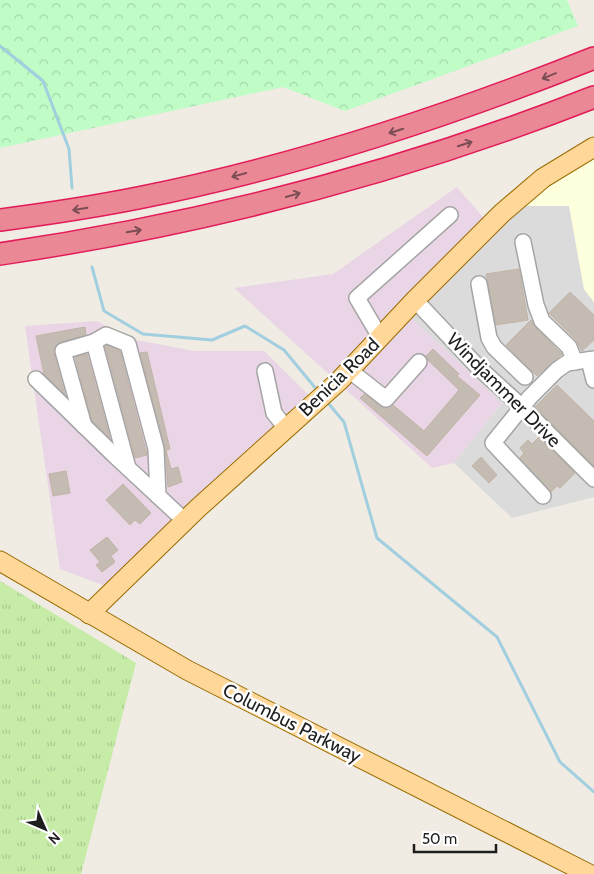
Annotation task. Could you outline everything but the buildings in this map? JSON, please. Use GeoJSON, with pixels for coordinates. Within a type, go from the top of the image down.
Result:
{"type":"FeatureCollection","features":[{"type":"Feature","properties":{"kind":"highway"},"geometry":{"type":"LineString","coordinates":[[0,220],[139,198],[232,177],[324,152],[444,115],[594,58]]}},
{"type":"Feature","properties":{"kind":"highway"},"geometry":{"type":"LineString","coordinates":[[0,254],[144,229],[206,216],[371,174],[490,136],[594,97]]}},
{"type":"Feature","properties":{"kind":"main road","name":"Benicia Road"},"geometry":{"type":"LineString","coordinates":[[89,614],[185,521],[339,381],[469,245],[522,195],[543,178],[594,147]]}},
{"type":"Feature","properties":{"kind":"main road","name":"Columbus Parkway"},"geometry":{"type":"LineString","coordinates":[[0,561],[187,670],[589,874]]}},
{"type":"Feature","properties":{"kind":"street"},"geometry":{"type":"LineString","coordinates":[[380,337],[357,298],[450,215]]}},
{"type":"Feature","properties":{"kind":"street"},"geometry":{"type":"LineString","coordinates":[[523,242],[536,305],[542,321],[569,347],[586,360],[594,380]]}},
{"type":"Feature","properties":{"kind":"street"},"geometry":{"type":"LineString","coordinates":[[479,284],[489,338],[494,347],[525,377]]}},
{"type":"Feature","properties":{"kind":"street","name":"Windjammer Drive"},"geometry":{"type":"LineString","coordinates":[[415,300],[478,366],[594,479]]}},
{"type":"Feature","properties":{"kind":"street"},"geometry":{"type":"LineString","coordinates":[[84,426],[63,352],[94,342],[106,335],[128,344],[156,449],[158,496]]}},
{"type":"Feature","properties":{"kind":"street"},"geometry":{"type":"LineString","coordinates":[[94,342],[128,468]]}},
{"type":"Feature","properties":{"kind":"street"},"geometry":{"type":"LineString","coordinates":[[478,366],[494,347]]}},
{"type":"Feature","properties":{"kind":"street"},"geometry":{"type":"LineString","coordinates":[[543,496],[493,444],[530,397],[557,370],[567,364],[586,360]]}},
{"type":"Feature","properties":{"kind":"street"},"geometry":{"type":"LineString","coordinates":[[349,370],[386,399],[420,362]]}},
{"type":"Feature","properties":{"kind":"street"},"geometry":{"type":"LineString","coordinates":[[265,372],[274,413],[286,428]]}},
{"type":"Feature","properties":{"kind":"street"},"geometry":{"type":"LineString","coordinates":[[36,379],[185,521]]}},
{"type":"Feature","properties":{"kind":"shaded area"},"geometry":{"type":"Polygon","coordinates":[[[594,153],[594,302],[584,289],[569,206],[521,206],[594,153]]]}},
{"type":"Feature","properties":{"kind":"shaded area"},"geometry":{"type":"Polygon","coordinates":[[[457,187],[494,230],[410,317],[502,403],[454,463],[432,468],[234,288],[333,274],[457,187]]]}},
{"type":"Feature","properties":{"kind":"shaded area"},"geometry":{"type":"Polygon","coordinates":[[[569,205],[584,289],[594,302],[594,497],[512,518],[454,463],[502,403],[410,317],[521,206],[569,205]]]}},
{"type":"Feature","properties":{"kind":"shaded area"},"geometry":{"type":"Polygon","coordinates":[[[97,321],[131,339],[194,351],[264,351],[311,397],[105,586],[60,569],[25,326],[97,321]]]}},
{"type":"Feature","properties":{"kind":"green space"},"geometry":{"type":"Polygon","coordinates":[[[0,0],[567,0],[578,26],[345,111],[283,87],[0,148],[0,0]]]}},
{"type":"Feature","properties":{"kind":"green space"},"geometry":{"type":"Polygon","coordinates":[[[0,581],[136,663],[81,874],[0,874],[0,581]]]}},
{"type":"Feature","properties":{"kind":"waterway"},"geometry":{"type":"LineString","coordinates":[[0,46],[43,81],[69,149],[72,188]]}},
{"type":"Feature","properties":{"kind":"waterway"},"geometry":{"type":"LineString","coordinates":[[92,267],[104,311],[143,334],[212,340],[245,326],[284,350],[317,390]]}},
{"type":"Feature","properties":{"kind":"waterway"},"geometry":{"type":"LineString","coordinates":[[328,403],[344,422],[377,538],[497,637],[560,762],[594,792]]}}]}
